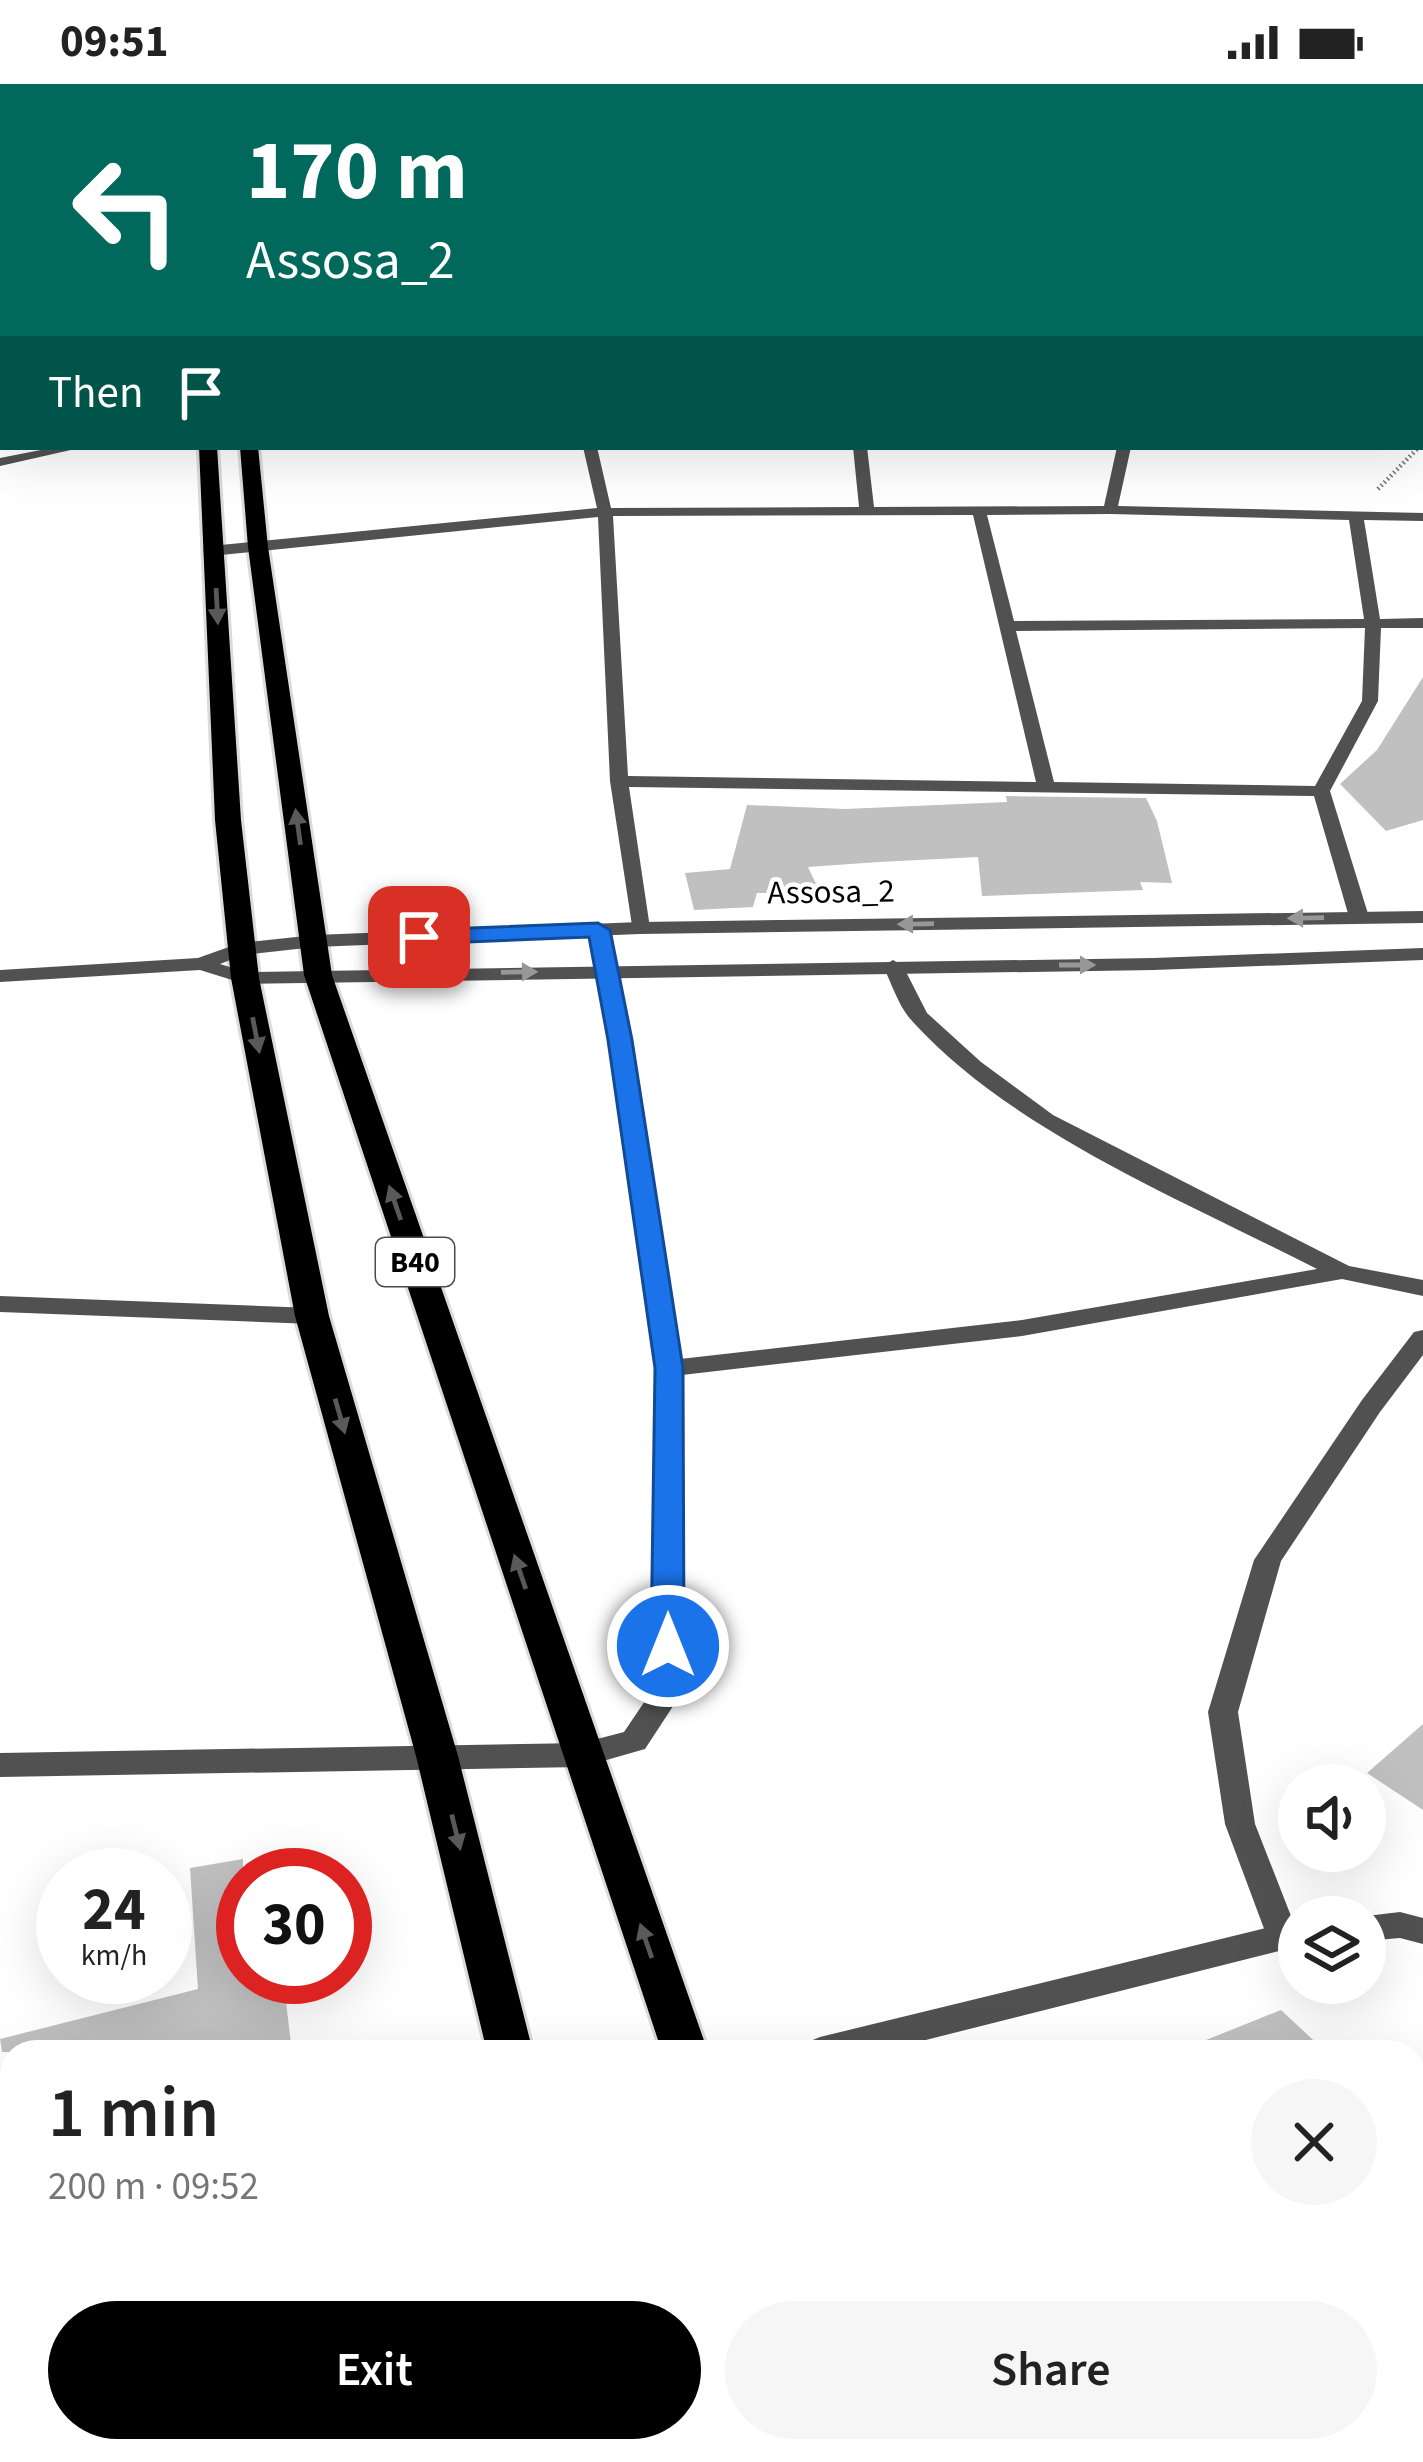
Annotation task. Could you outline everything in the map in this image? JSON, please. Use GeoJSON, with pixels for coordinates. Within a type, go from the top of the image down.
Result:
{"type":"FeatureCollection","features":[{"type":"Feature","properties":{"kind":"highway"},"geometry":{"type":"LineString","coordinates":[[208,450],[243,963],[312,1316],[437,1756],[507,2040]]}},
{"type":"Feature","properties":{"kind":"highway","name":"B40"},"geometry":{"type":"LineString","coordinates":[[249,450],[258,547],[318,975],[681,2040]]}},
{"type":"Feature","properties":{"kind":"street"},"geometry":{"type":"LineString","coordinates":[[0,462],[62,450]]}},
{"type":"Feature","properties":{"kind":"street"},"geometry":{"type":"LineString","coordinates":[[591,450],[605,512],[619,782],[640,928]]}},
{"type":"Feature","properties":{"kind":"street"},"geometry":{"type":"LineString","coordinates":[[860,450],[867,510]]}},
{"type":"Feature","properties":{"kind":"street"},"geometry":{"type":"LineString","coordinates":[[1110,510],[1123,450]]}},
{"type":"Feature","properties":{"kind":"street"},"geometry":{"type":"LineString","coordinates":[[979,510],[1046,787]]}},
{"type":"Feature","properties":{"kind":"street"},"geometry":{"type":"LineString","coordinates":[[212,550],[605,512],[1110,510],[1423,517]]}},
{"type":"Feature","properties":{"kind":"street"},"geometry":{"type":"LineString","coordinates":[[1355,513],[1373,622],[1370,701],[1322,791],[1359,917]]}},
{"type":"Feature","properties":{"kind":"street"},"geometry":{"type":"LineString","coordinates":[[1009,626],[1423,623]]}},
{"type":"Feature","properties":{"kind":"street"},"geometry":{"type":"LineString","coordinates":[[619,782],[1322,791]]}},
{"type":"Feature","properties":{"kind":"street","name":"Assosa_2"},"geometry":{"type":"LineString","coordinates":[[243,963],[315,940],[640,928],[1423,917]]}},
{"type":"Feature","properties":{"kind":"street"},"geometry":{"type":"LineString","coordinates":[[0,1765],[582,1755],[634,1741],[664,1697],[669,1368],[620,1040],[598,930]]}},
{"type":"Feature","properties":{"kind":"street"},"geometry":{"type":"LineString","coordinates":[[0,976],[243,963],[318,975],[1154,964],[1423,954]]}},
{"type":"Feature","properties":{"kind":"street"},"geometry":{"type":"LineString","coordinates":[[892,966],[918,1016],[973,1067],[1045,1120],[1342,1272],[1423,1288]]}},
{"type":"Feature","properties":{"kind":"street"},"geometry":{"type":"LineString","coordinates":[[669,1368],[1022,1328],[1342,1272]]}},
{"type":"Feature","properties":{"kind":"street"},"geometry":{"type":"LineString","coordinates":[[0,1304],[312,1316]]}},
{"type":"Feature","properties":{"kind":"street"},"geometry":{"type":"LineString","coordinates":[[1278,1906],[1240,1824],[1223,1712],[1268,1560],[1423,1338]]}},
{"type":"Feature","properties":{"kind":"street"},"geometry":{"type":"LineString","coordinates":[[1386,1926],[1423,1931]]}},
{"type":"Feature","properties":{"kind":"street"},"geometry":{"type":"LineString","coordinates":[[905,2040],[1278,1938]]}},
{"type":"Feature","properties":{"kind":"path"},"geometry":{"type":"LineString","coordinates":[[1355,513],[1415,450]]}},
{"type":"Feature","properties":{"kind":"building"},"geometry":{"type":"Polygon","coordinates":[[[1423,677],[1423,820],[1386,831],[1340,784],[1377,750],[1423,677]]]}},
{"type":"Feature","properties":{"kind":"building"},"geometry":{"type":"Polygon","coordinates":[[[1006,796],[1146,798],[1157,821],[1172,883],[1140,882],[1143,890],[982,896],[978,857],[879,862],[808,867],[820,892],[757,893],[753,907],[694,910],[685,873],[730,869],[747,805],[845,809],[1007,802],[1006,796]]]}},
{"type":"Feature","properties":{"kind":"building"},"geometry":{"type":"Polygon","coordinates":[[[1423,1724],[1423,1810],[1386,1786],[1386,1764],[1377,1764],[1423,1724]]]}},
{"type":"Feature","properties":{"kind":"building"},"geometry":{"type":"Polygon","coordinates":[[[216,1864],[216,2004],[286,2004],[291,2040],[0,2040],[139,2004],[192,2004],[192,1991],[198,1989],[192,1868],[216,1864]]]}},
{"type":"Feature","properties":{"kind":"building"},"geometry":{"type":"Polygon","coordinates":[[[1281,2010],[1313,2040],[1206,2040],[1281,2010]]]}},
{"type":"Feature","properties":{"kind":"route"},"geometry":{"type":"LineString","coordinates":[[419,937],[598,930],[620,1040],[669,1368],[668,1646]]}}]}
